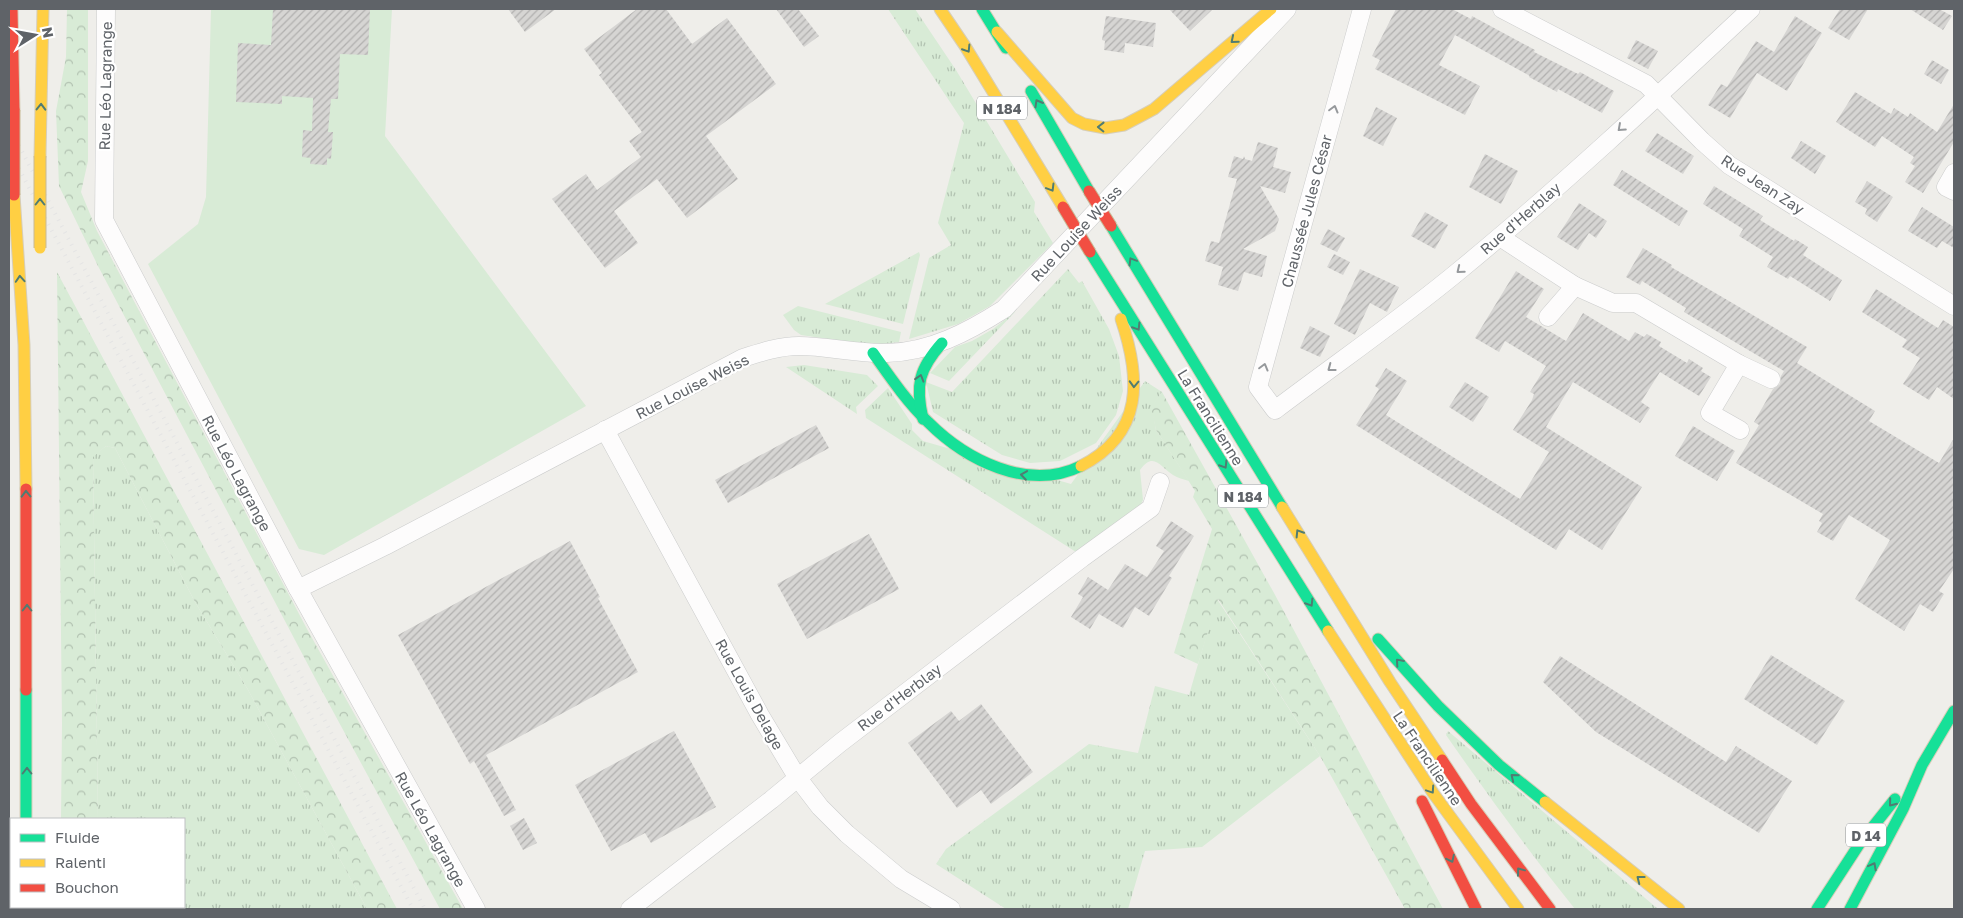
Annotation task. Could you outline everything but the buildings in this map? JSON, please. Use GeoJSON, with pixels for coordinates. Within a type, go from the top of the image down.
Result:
{"type":"FeatureCollection","features":[{"type":"Feature","properties":{"kind":"main road"},"geometry":{"type":"LineString","coordinates":[[12,9],[14,195],[24,345],[27,543],[26,818]]}},
{"type":"Feature","properties":{"kind":"main road"},"geometry":{"type":"LineString","coordinates":[[39,253],[43,9]]}},
{"type":"Feature","properties":{"kind":"main road","name":"La Francilienne"},"geometry":{"type":"LineString","coordinates":[[940,9],[965,46],[1111,286],[1375,706],[1433,793],[1518,909]]}},
{"type":"Feature","properties":{"kind":"main road","name":"La Francilienne"},"geometry":{"type":"LineString","coordinates":[[982,9],[1159,307],[1390,682],[1471,804],[1550,909]]}},
{"type":"Feature","properties":{"kind":"main road"},"geometry":{"type":"LineString","coordinates":[[997,32],[1072,118],[1087,126],[1100,128],[1117,127],[1133,122],[1154,109],[1271,9]]}},
{"type":"Feature","properties":{"kind":"main road"},"geometry":{"type":"LineString","coordinates":[[873,353],[923,420],[947,439],[973,455],[1015,473],[1032,476],[1059,474],[1081,467],[1096,459],[1115,440],[1129,418],[1135,382],[1133,362],[1111,286]]}},
{"type":"Feature","properties":{"kind":"main road"},"geometry":{"type":"LineString","coordinates":[[24,345],[32,296]]}},
{"type":"Feature","properties":{"kind":"main road"},"geometry":{"type":"LineString","coordinates":[[923,420],[918,401],[918,386],[924,366],[930,355],[942,343]]}},
{"type":"Feature","properties":{"kind":"main road"},"geometry":{"type":"LineString","coordinates":[[1334,590],[1438,706],[1499,765],[1679,909]]}},
{"type":"Feature","properties":{"kind":"main road"},"geometry":{"type":"LineString","coordinates":[[1375,706],[1476,909]]}},
{"type":"Feature","properties":{"kind":"main road","name":"D 14"},"geometry":{"type":"LineString","coordinates":[[1850,909],[1903,809],[1922,765],[1954,711]]}},
{"type":"Feature","properties":{"kind":"main road","name":"D 14"},"geometry":{"type":"LineString","coordinates":[[1817,909],[1860,843],[1922,765]]}},
{"type":"Feature","properties":{"kind":"street","name":"Rue Léo Lagrange"},"geometry":{"type":"LineString","coordinates":[[106,9],[104,220],[298,589],[476,909]]}},
{"type":"Feature","properties":{"kind":"street","name":"Rue Louise Weiss"},"geometry":{"type":"LineString","coordinates":[[298,589],[385,546],[736,361],[756,354],[799,346],[873,353],[896,352],[942,343],[975,328],[1004,309],[1287,9]]}},
{"type":"Feature","properties":{"kind":"street","name":"Chaussée Jules César"},"geometry":{"type":"LineString","coordinates":[[1276,410],[1258,387],[1362,9]]}},
{"type":"Feature","properties":{"kind":"street","name":"Rue Jean Zay"},"geometry":{"type":"LineString","coordinates":[[1502,9],[1646,84],[1702,141],[1729,165],[1954,306]]}},
{"type":"Feature","properties":{"kind":"street","name":"Rue d'Herblay"},"geometry":{"type":"LineString","coordinates":[[1276,410],[1458,272],[1500,237],[1658,96],[1751,9]]}},
{"type":"Feature","properties":{"kind":"street"},"geometry":{"type":"LineString","coordinates":[[1954,173],[1946,186],[1954,192]]}},
{"type":"Feature","properties":{"kind":"street"},"geometry":{"type":"LineString","coordinates":[[1500,237],[1575,286],[1612,302],[1636,303],[1738,364],[1771,379]]}},
{"type":"Feature","properties":{"kind":"street"},"geometry":{"type":"LineString","coordinates":[[1548,317],[1575,286]]}},
{"type":"Feature","properties":{"kind":"street"},"geometry":{"type":"LineString","coordinates":[[1738,364],[1710,413],[1740,430]]}},
{"type":"Feature","properties":{"kind":"street","name":"Rue Louis Delage"},"geometry":{"type":"LineString","coordinates":[[605,430],[760,715],[797,777],[820,806],[847,834],[901,879],[952,909]]}},
{"type":"Feature","properties":{"kind":"street","name":"Rue d'Herblay"},"geometry":{"type":"LineString","coordinates":[[630,909],[772,800],[797,777],[1082,558],[1151,508],[1160,482]]}},
{"type":"Feature","properties":{"kind":"green space"},"geometry":{"type":"Polygon","coordinates":[[[67,9],[88,9],[88,161],[81,192],[97,231],[307,629],[463,909],[440,909],[315,678],[98,266],[59,186],[56,111],[66,57],[67,9]]]}},
{"type":"Feature","properties":{"kind":"green space"},"geometry":{"type":"Polygon","coordinates":[[[211,9],[392,9],[385,136],[586,406],[324,555],[299,549],[148,264],[198,224],[206,197],[211,9]]]}},
{"type":"Feature","properties":{"kind":"green space"},"geometry":{"type":"Polygon","coordinates":[[[888,9],[915,9],[956,70],[1035,202],[1034,212],[1053,243],[990,306],[958,324],[909,339],[929,258],[951,245],[938,223],[964,123],[888,9]]]}},
{"type":"Feature","properties":{"kind":"green space"},"geometry":{"type":"Polygon","coordinates":[[[919,252],[920,255],[903,324],[825,304],[919,252]]]}},
{"type":"Feature","properties":{"kind":"green space"},"geometry":{"type":"Polygon","coordinates":[[[1068,269],[1079,283],[1082,281],[1109,329],[1119,356],[1123,391],[1116,415],[1096,443],[1060,461],[1030,463],[1002,455],[933,412],[926,382],[952,392],[1068,269]]]}},
{"type":"Feature","properties":{"kind":"green space"},"geometry":{"type":"Polygon","coordinates":[[[57,272],[397,909],[367,909],[247,688],[195,602],[115,448],[106,446],[93,457],[98,818],[61,818],[62,724],[57,272]]]}},
{"type":"Feature","properties":{"kind":"green space"},"geometry":{"type":"Polygon","coordinates":[[[798,306],[901,332],[899,342],[881,344],[848,342],[801,335],[794,330],[783,315],[798,306]]]}},
{"type":"Feature","properties":{"kind":"green space"},"geometry":{"type":"Polygon","coordinates":[[[1016,311],[949,381],[930,373],[955,347],[972,341],[993,329],[1016,311]]]}},
{"type":"Feature","properties":{"kind":"green space"},"geometry":{"type":"Polygon","coordinates":[[[804,365],[867,375],[878,386],[856,407],[857,414],[786,367],[804,365]]]}},
{"type":"Feature","properties":{"kind":"green space"},"geometry":{"type":"Polygon","coordinates":[[[1145,381],[1162,392],[1152,407],[1156,430],[1189,481],[1173,475],[1157,462],[1153,461],[1145,464],[1140,470],[1143,500],[1140,506],[1076,552],[866,418],[865,410],[888,388],[912,424],[912,430],[923,441],[1071,484],[1145,381]]]}},
{"type":"Feature","properties":{"kind":"green space"},"geometry":{"type":"Polygon","coordinates":[[[1162,392],[1274,593],[1443,909],[1405,909],[1320,756],[1218,599],[1198,664],[1174,653],[1212,529],[1193,497],[1195,491],[1156,430],[1151,407],[1162,392]]]}},
{"type":"Feature","properties":{"kind":"green space"},"geometry":{"type":"Polygon","coordinates":[[[106,446],[115,448],[195,602],[247,688],[367,909],[101,909],[185,908],[185,818],[98,818],[93,456],[106,446]]]}},
{"type":"Feature","properties":{"kind":"green space"},"geometry":{"type":"Polygon","coordinates":[[[1217,599],[1320,756],[1202,847],[1145,851],[1128,909],[1006,909],[936,864],[946,849],[1089,744],[1138,753],[1155,686],[1189,695],[1217,599]]]}},
{"type":"Feature","properties":{"kind":"green space"},"geometry":{"type":"Polygon","coordinates":[[[1448,731],[1658,909],[1575,909],[1477,779],[1446,735],[1448,731]]]}},
{"type":"Feature","properties":{"kind":"railway"},"geometry":{"type":"LineString","coordinates":[[9,127],[425,909]]}},
{"type":"Feature","properties":{"kind":"railway"},"geometry":{"type":"LineString","coordinates":[[9,150],[413,909]]}},
{"type":"Feature","properties":{"kind":"traffic: fast"},"geometry":{"type":"LineString","coordinates":[[982,9],[1006,48]]}},
{"type":"Feature","properties":{"kind":"traffic: fast"},"geometry":{"type":"LineString","coordinates":[[1031,91],[1089,191]]}},
{"type":"Feature","properties":{"kind":"traffic: fast"},"geometry":{"type":"LineString","coordinates":[[1111,226],[1282,507]]}},
{"type":"Feature","properties":{"kind":"traffic: fast"},"geometry":{"type":"LineString","coordinates":[[1090,252],[1328,631]]}},
{"type":"Feature","properties":{"kind":"traffic: fast"},"geometry":{"type":"LineString","coordinates":[[923,419],[919,396],[921,378],[928,361],[942,343]]}},
{"type":"Feature","properties":{"kind":"traffic: fast"},"geometry":{"type":"LineString","coordinates":[[873,353],[920,414],[960,449],[999,468],[1019,474],[1061,473],[1081,466]]}},
{"type":"Feature","properties":{"kind":"traffic: fast"},"geometry":{"type":"LineString","coordinates":[[1378,639],[1438,706],[1499,765],[1545,802]]}},
{"type":"Feature","properties":{"kind":"traffic: fast"},"geometry":{"type":"LineString","coordinates":[[26,690],[26,818]]}},
{"type":"Feature","properties":{"kind":"traffic: fast"},"geometry":{"type":"LineString","coordinates":[[1850,909],[1903,809],[1922,765],[1954,711]]}},
{"type":"Feature","properties":{"kind":"traffic: fast"},"geometry":{"type":"LineString","coordinates":[[1817,909],[1860,843],[1895,799]]}},
{"type":"Feature","properties":{"kind":"traffic: slow"},"geometry":{"type":"LineString","coordinates":[[40,156],[43,9]]}},
{"type":"Feature","properties":{"kind":"traffic: slow"},"geometry":{"type":"LineString","coordinates":[[940,9],[965,46],[1063,207]]}},
{"type":"Feature","properties":{"kind":"traffic: slow"},"geometry":{"type":"LineString","coordinates":[[997,32],[1072,118],[1084,124],[1105,128],[1124,125],[1154,109],[1271,9]]}},
{"type":"Feature","properties":{"kind":"traffic: slow"},"geometry":{"type":"LineString","coordinates":[[40,156],[40,248]]}},
{"type":"Feature","properties":{"kind":"traffic: slow"},"geometry":{"type":"LineString","coordinates":[[14,195],[24,345],[26,489]]}},
{"type":"Feature","properties":{"kind":"traffic: slow"},"geometry":{"type":"LineString","coordinates":[[1081,466],[1102,453],[1117,438],[1127,421],[1132,403],[1134,383],[1132,362],[1121,319]]}},
{"type":"Feature","properties":{"kind":"traffic: slow"},"geometry":{"type":"LineString","coordinates":[[1282,507],[1390,682],[1442,760]]}},
{"type":"Feature","properties":{"kind":"traffic: slow"},"geometry":{"type":"LineString","coordinates":[[1328,631],[1433,793],[1518,909]]}},
{"type":"Feature","properties":{"kind":"traffic: slow"},"geometry":{"type":"LineString","coordinates":[[1545,802],[1679,909]]}},
{"type":"Feature","properties":{"kind":"traffic: jam"},"geometry":{"type":"LineString","coordinates":[[12,9],[14,110]]}},
{"type":"Feature","properties":{"kind":"traffic: jam"},"geometry":{"type":"LineString","coordinates":[[14,110],[14,195]]}},
{"type":"Feature","properties":{"kind":"traffic: jam"},"geometry":{"type":"LineString","coordinates":[[1089,191],[1111,226]]}},
{"type":"Feature","properties":{"kind":"traffic: jam"},"geometry":{"type":"LineString","coordinates":[[1063,207],[1090,252]]}},
{"type":"Feature","properties":{"kind":"traffic: jam"},"geometry":{"type":"LineString","coordinates":[[26,489],[26,690]]}},
{"type":"Feature","properties":{"kind":"traffic: jam"},"geometry":{"type":"LineString","coordinates":[[1442,760],[1471,804],[1550,909]]}},
{"type":"Feature","properties":{"kind":"traffic: jam"},"geometry":{"type":"LineString","coordinates":[[1422,801],[1476,909]]}}]}
